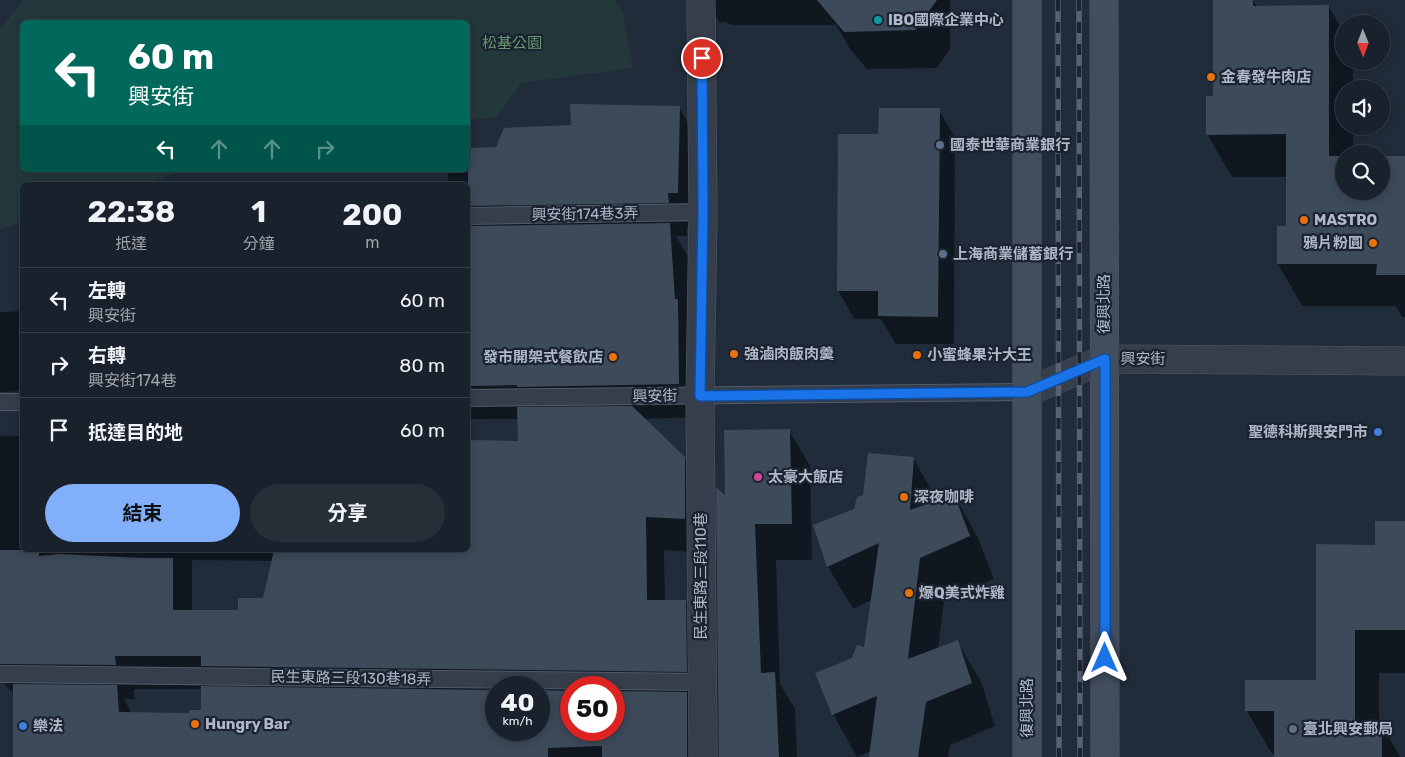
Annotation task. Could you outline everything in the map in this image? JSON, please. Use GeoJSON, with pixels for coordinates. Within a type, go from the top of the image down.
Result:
{"type":"FeatureCollection","features":[{"type":"Feature","properties":{"kind":"main road","name":"復興北路"},"geometry":{"type":"LineString","coordinates":[[1027,0],[1027,757]]}},
{"type":"Feature","properties":{"kind":"main road","name":"復興北路"},"geometry":{"type":"LineString","coordinates":[[1104,0],[1105,757]]}},
{"type":"Feature","properties":{"kind":"street","name":"民生東路三段110巷"},"geometry":{"type":"LineString","coordinates":[[701,0],[703,212],[700,396],[703,757]]}},
{"type":"Feature","properties":{"kind":"street","name":"興安街"},"geometry":{"type":"LineString","coordinates":[[1027,392],[1105,359],[1405,361]]}},
{"type":"Feature","properties":{"kind":"lane","name":"興安街174巷3弄"},"geometry":{"type":"LineString","coordinates":[[470,216],[703,212]]}},
{"type":"Feature","properties":{"kind":"lane","name":"興安街"},"geometry":{"type":"LineString","coordinates":[[470,398],[1027,392]]}},
{"type":"Feature","properties":{"kind":"lane"},"geometry":{"type":"LineString","coordinates":[[0,402],[20,402]]}},
{"type":"Feature","properties":{"kind":"lane","name":"民生東路三段130巷18弄"},"geometry":{"type":"LineString","coordinates":[[0,674],[701,682]]}},
{"type":"Feature","properties":{"kind":"green space","name":"松基公園"},"geometry":{"type":"Polygon","coordinates":[[[24,0],[615,0],[623,12],[633,68],[521,83],[497,117],[470,120],[470,20],[20,20],[20,172],[180,172],[148,182],[20,182],[20,223],[0,229],[0,29],[24,0]]]}},
{"type":"Feature","properties":{"kind":"building","name":"IBO國際企業中心"},"geometry":{"type":"Polygon","coordinates":[[[817,0],[937,0],[915,30],[844,32],[817,0]]]}},
{"type":"Feature","properties":{"kind":"building"},"geometry":{"type":"Polygon","coordinates":[[[1213,0],[1253,0],[1253,6],[1329,5],[1329,156],[1335,156],[1335,200],[1390,200],[1390,156],[1405,156],[1405,275],[1376,275],[1377,264],[1277,264],[1277,226],[1286,226],[1286,134],[1206,135],[1206,96],[1213,96],[1213,0]]]}},
{"type":"Feature","properties":{"kind":"building"},"geometry":{"type":"Polygon","coordinates":[[[570,104],[680,106],[678,193],[668,193],[669,203],[470,206],[468,172],[470,172],[470,148],[496,147],[504,128],[571,125],[570,104]]]}},
{"type":"Feature","properties":{"kind":"building"},"geometry":{"type":"Polygon","coordinates":[[[879,108],[940,108],[938,317],[878,316],[878,291],[837,291],[838,134],[878,134],[879,108]]]}},
{"type":"Feature","properties":{"kind":"building"},"geometry":{"type":"Polygon","coordinates":[[[670,223],[675,299],[678,299],[679,384],[470,386],[470,226],[670,223]]]}},
{"type":"Feature","properties":{"kind":"building"},"geometry":{"type":"Polygon","coordinates":[[[632,406],[685,457],[685,519],[646,517],[647,600],[686,600],[687,672],[201,666],[201,656],[115,656],[116,665],[0,664],[0,550],[39,552],[39,556],[59,554],[173,558],[173,610],[238,610],[238,598],[263,598],[274,552],[470,552],[470,440],[518,441],[517,407],[632,406]]]}},
{"type":"Feature","properties":{"kind":"building"},"geometry":{"type":"Polygon","coordinates":[[[790,429],[792,524],[755,524],[761,673],[775,672],[779,757],[719,757],[716,487],[725,495],[724,430],[790,429]]]}},
{"type":"Feature","properties":{"kind":"building"},"geometry":{"type":"Polygon","coordinates":[[[868,453],[914,457],[910,510],[954,494],[970,536],[920,558],[908,659],[958,640],[972,683],[926,702],[918,757],[869,757],[877,696],[832,715],[815,673],[852,658],[857,645],[864,647],[879,543],[827,567],[813,525],[854,509],[857,497],[863,495],[868,453]]]}},
{"type":"Feature","properties":{"kind":"building"},"geometry":{"type":"Polygon","coordinates":[[[1375,521],[1405,521],[1405,630],[1355,630],[1355,723],[1382,723],[1382,757],[1274,757],[1274,711],[1245,711],[1245,680],[1316,680],[1316,544],[1375,545],[1375,521]]]}},
{"type":"Feature","properties":{"kind":"building"},"geometry":{"type":"Polygon","coordinates":[[[13,684],[117,685],[119,712],[189,713],[189,710],[201,710],[201,686],[485,690],[485,741],[550,741],[550,690],[560,691],[560,741],[625,741],[625,691],[687,692],[687,757],[602,757],[602,746],[548,748],[548,757],[13,757],[13,684]]]}},
{"type":"Feature","properties":{"kind":"railway"},"geometry":{"type":"LineString","coordinates":[[1058,0],[1059,757]]}},
{"type":"Feature","properties":{"kind":"railway"},"geometry":{"type":"LineString","coordinates":[[1079,0],[1080,757]]}},
{"type":"Feature","properties":{"kind":"place","name":"IBO國際企業中心"},"geometry":{"type":"Point","coordinates":[878,20]}},
{"type":"Feature","properties":{"kind":"place","name":"金春發牛肉店"},"geometry":{"type":"Point","coordinates":[1211,77]}},
{"type":"Feature","properties":{"kind":"place","name":"國泰世華商業銀行"},"geometry":{"type":"Point","coordinates":[940,145]}},
{"type":"Feature","properties":{"kind":"place","name":"MASTRO"},"geometry":{"type":"Point","coordinates":[1304,220]}},
{"type":"Feature","properties":{"kind":"place","name":"鴉片粉圓"},"geometry":{"type":"Point","coordinates":[1373,243]}},
{"type":"Feature","properties":{"kind":"place","name":"上海商業儲蓄銀行"},"geometry":{"type":"Point","coordinates":[943,254]}},
{"type":"Feature","properties":{"kind":"place","name":"強滷肉飯肉羹"},"geometry":{"type":"Point","coordinates":[734,354]}},
{"type":"Feature","properties":{"kind":"place","name":"小蜜蜂果汁大王"},"geometry":{"type":"Point","coordinates":[917,355]}},
{"type":"Feature","properties":{"kind":"place","name":"發市開架式餐飲店"},"geometry":{"type":"Point","coordinates":[613,357]}},
{"type":"Feature","properties":{"kind":"place","name":"聖德科斯興安門市"},"geometry":{"type":"Point","coordinates":[1378,432]}},
{"type":"Feature","properties":{"kind":"place","name":"太豪大飯店"},"geometry":{"type":"Point","coordinates":[758,477]}},
{"type":"Feature","properties":{"kind":"place","name":"深夜咖啡"},"geometry":{"type":"Point","coordinates":[904,497]}},
{"type":"Feature","properties":{"kind":"place","name":"爆Q美式炸雞"},"geometry":{"type":"Point","coordinates":[909,593]}},
{"type":"Feature","properties":{"kind":"place","name":"Hungry Bar"},"geometry":{"type":"Point","coordinates":[195,724]}},
{"type":"Feature","properties":{"kind":"place","name":"樂法"},"geometry":{"type":"Point","coordinates":[23,726]}},
{"type":"Feature","properties":{"kind":"place","name":"臺北興安郵局"},"geometry":{"type":"Point","coordinates":[1293,729]}},
{"type":"Feature","properties":{"kind":"route"},"geometry":{"type":"LineString","coordinates":[[702,58],[703,212],[700,396],[1027,392],[1105,359],[1105,658]]}}]}
